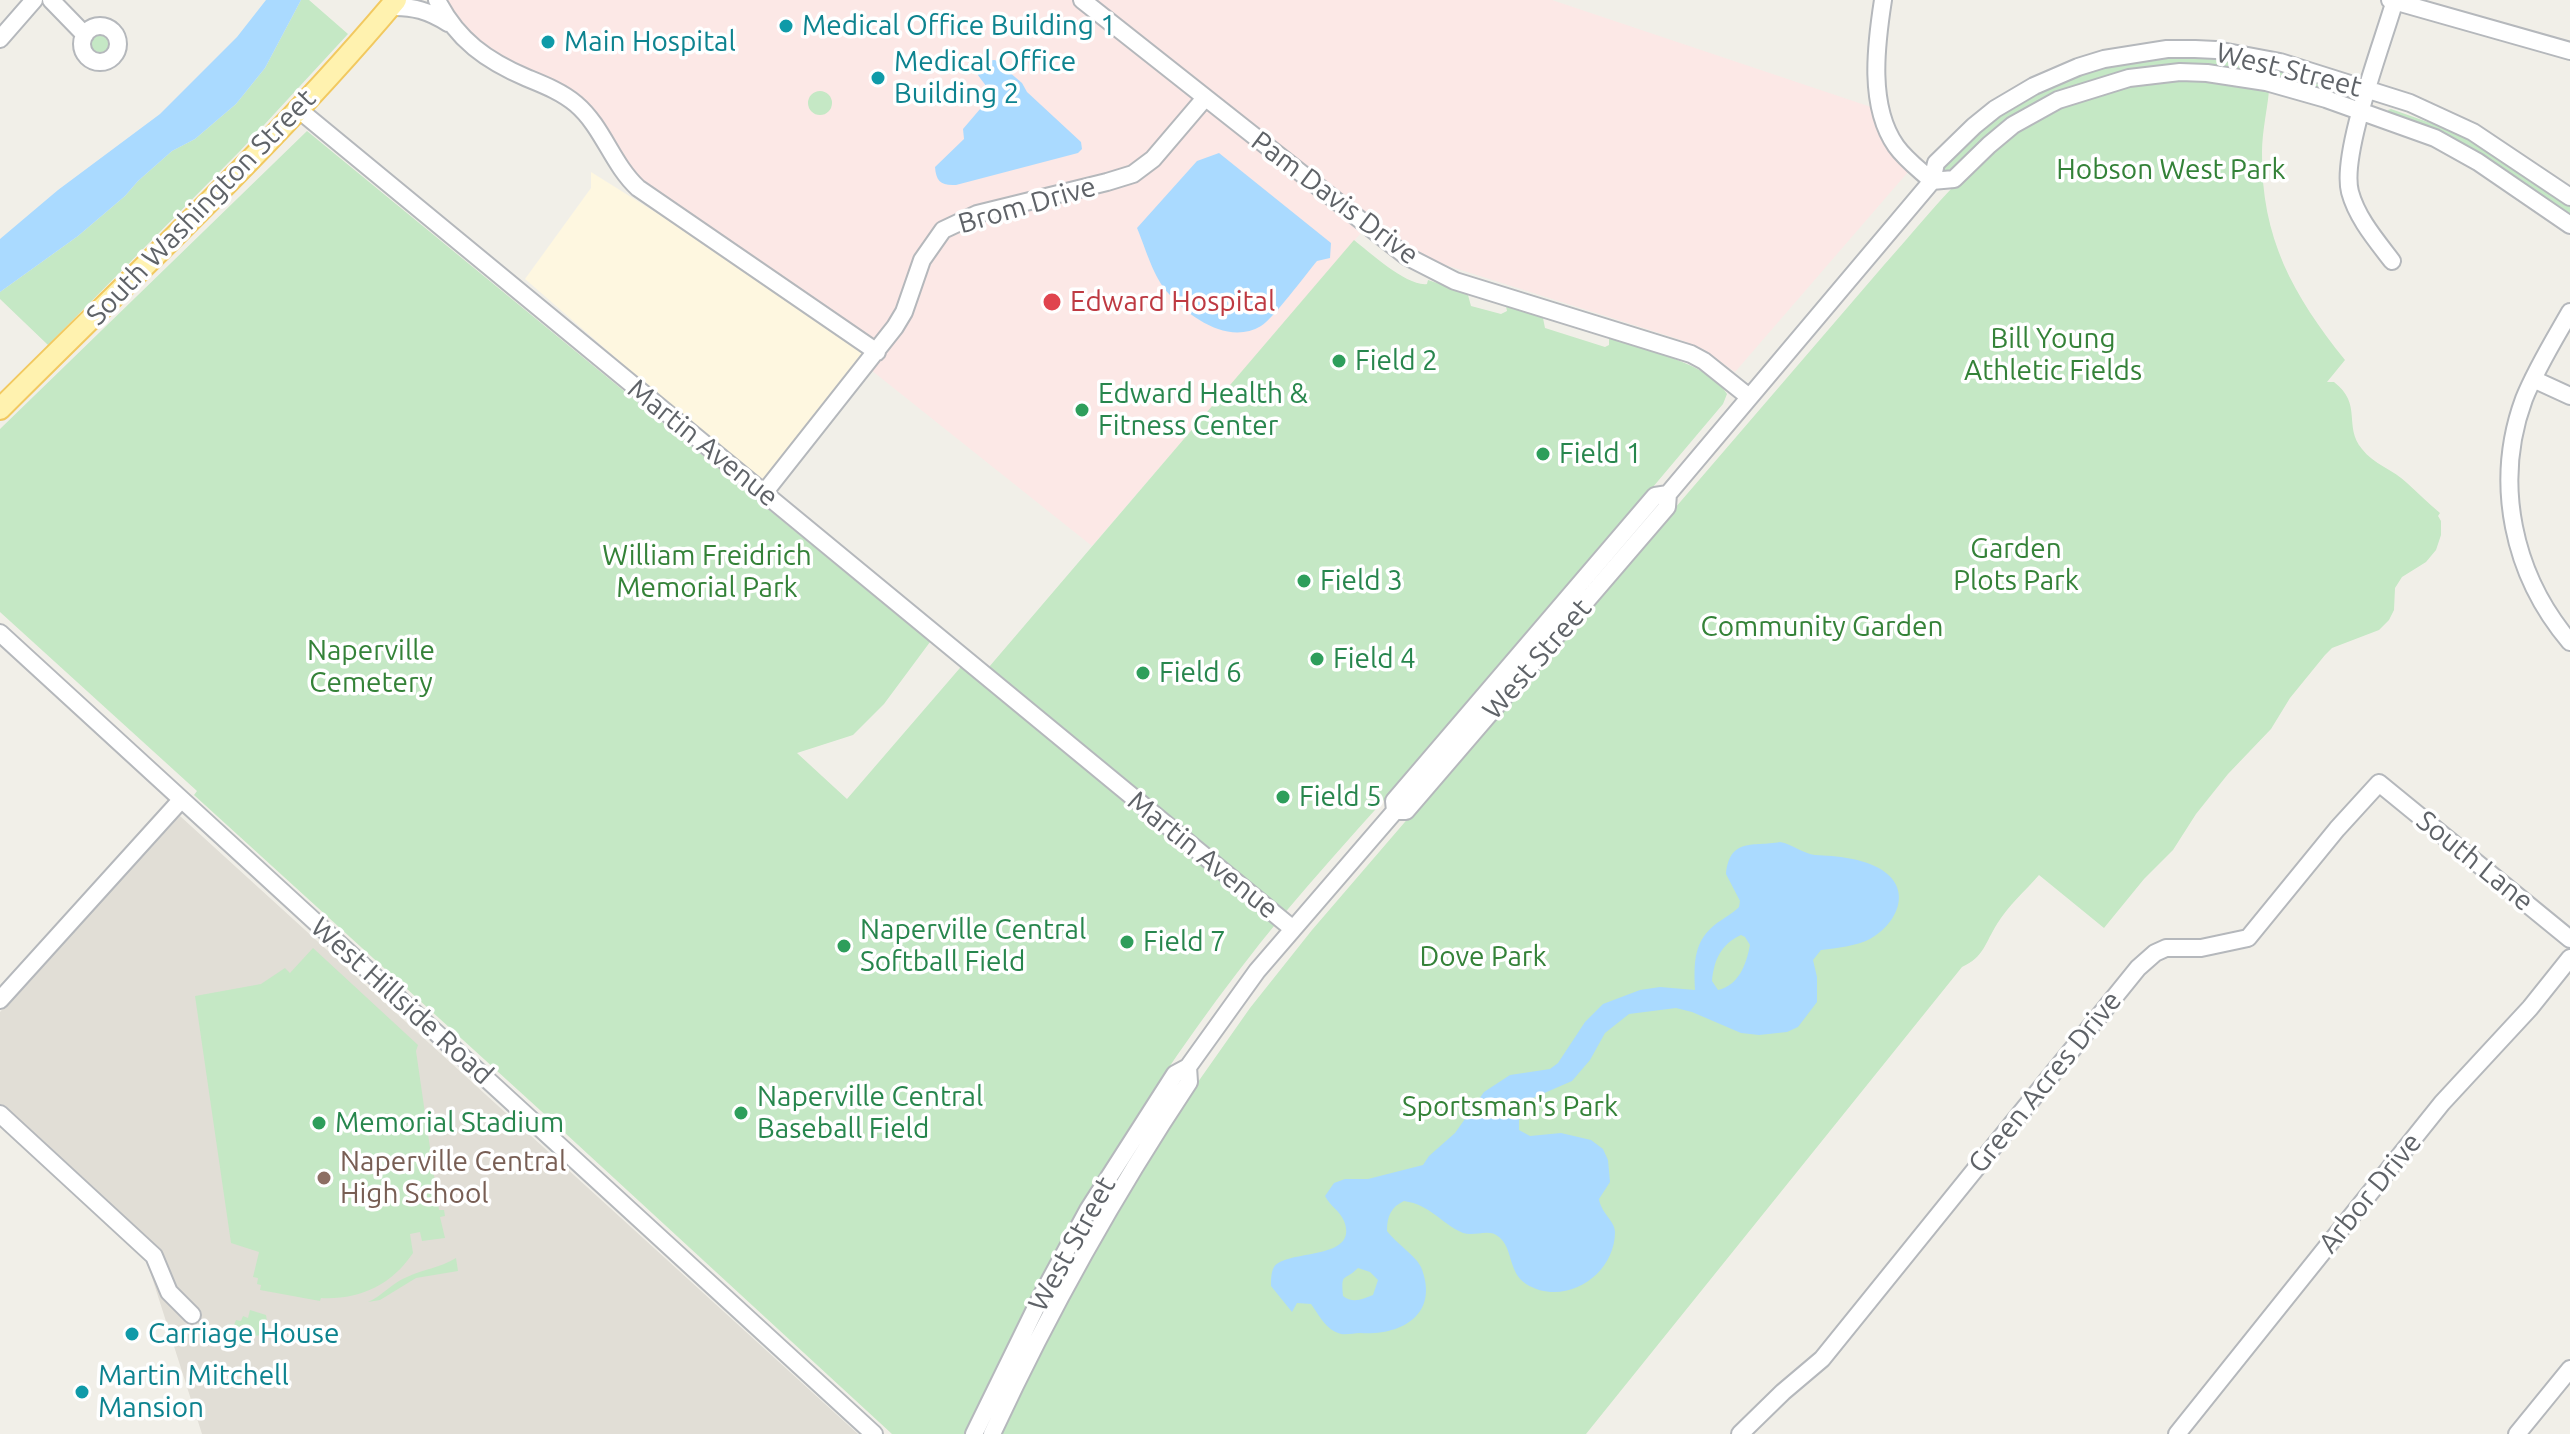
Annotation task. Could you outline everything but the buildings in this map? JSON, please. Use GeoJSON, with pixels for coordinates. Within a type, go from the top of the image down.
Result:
{"type":"FeatureCollection","features":[{"type":"Feature","properties":{"kind":"main road","name":"South Washington Street"},"geometry":{"type":"LineString","coordinates":[[0,409],[298,109],[393,4]]}},
{"type":"Feature","properties":{"kind":"street"},"geometry":{"type":"LineString","coordinates":[[0,39],[34,0]]}},
{"type":"Feature","properties":{"kind":"street"},"geometry":{"type":"LineString","coordinates":[[51,0],[85,35]]}},
{"type":"Feature","properties":{"kind":"street"},"geometry":{"type":"LineString","coordinates":[[437,0],[450,24],[476,52],[489,61],[562,93],[589,116],[628,178],[638,188],[877,352]]}},
{"type":"Feature","properties":{"kind":"street","name":"Pam Davis Drive"},"geometry":{"type":"LineString","coordinates":[[1082,0],[1406,256],[1455,281],[1691,354],[1749,397]]}},
{"type":"Feature","properties":{"kind":"street"},"geometry":{"type":"LineString","coordinates":[[2392,261],[2362,220],[2349,190],[2349,161],[2393,0],[2570,51]]}},
{"type":"Feature","properties":{"kind":"street"},"geometry":{"type":"LineString","coordinates":[[1879,1],[1878,84],[1881,112],[1896,145],[1932,181]]}},
{"type":"Feature","properties":{"kind":"street"},"geometry":{"type":"LineString","coordinates":[[393,4],[421,9],[450,24]]}},
{"type":"Feature","properties":{"kind":"street","name":"West Street"},"geometry":{"type":"LineString","coordinates":[[974,1434],[1043,1293],[1088,1210],[1175,1074],[1188,1067],[1257,971],[1395,811],[1394,801],[1655,496],[1668,494],[1932,181],[1936,163],[1995,109],[2067,71],[2135,53],[2167,49],[2230,52],[2280,62],[2410,103],[2463,126],[2498,146],[2570,197]]}},
{"type":"Feature","properties":{"kind":"street","name":"West Street"},"geometry":{"type":"LineString","coordinates":[[1932,181],[1954,179],[2013,125],[2058,100],[2139,76],[2180,72],[2226,75],[2266,82],[2362,110],[2435,138],[2459,150],[2570,225]]}},
{"type":"Feature","properties":{"kind":"street","name":"Brom Drive"},"geometry":{"type":"LineString","coordinates":[[764,493],[877,352],[904,312],[922,260],[943,230],[977,214],[1133,174],[1153,159],[1205,98]]}},
{"type":"Feature","properties":{"kind":"street","name":"Martin Avenue"},"geometry":{"type":"LineString","coordinates":[[298,109],[1293,929]]}},
{"type":"Feature","properties":{"kind":"street"},"geometry":{"type":"LineString","coordinates":[[2570,312],[2533,379],[2517,421],[2511,450],[2509,493],[2519,550],[2538,598],[2570,642]]}},
{"type":"Feature","properties":{"kind":"street"},"geometry":{"type":"LineString","coordinates":[[2533,379],[2570,396]]}},
{"type":"Feature","properties":{"kind":"street","name":"West Hillside Road"},"geometry":{"type":"LineString","coordinates":[[0,633],[874,1434]]}},
{"type":"Feature","properties":{"kind":"street","name":"South Lane"},"geometry":{"type":"LineString","coordinates":[[2379,783],[2570,939]]}},
{"type":"Feature","properties":{"kind":"street","name":"Green Acres Drive"},"geometry":{"type":"LineString","coordinates":[[1740,1434],[1822,1359],[2138,968],[2166,948],[2201,948],[2248,938],[2379,783]]}},
{"type":"Feature","properties":{"kind":"street"},"geometry":{"type":"LineString","coordinates":[[0,1000],[181,800]]}},
{"type":"Feature","properties":{"kind":"street","name":"Arbor Drive"},"geometry":{"type":"LineString","coordinates":[[2177,1434],[2442,1103],[2530,1008],[2570,958]]}},
{"type":"Feature","properties":{"kind":"street","name":"West Street"},"geometry":{"type":"LineString","coordinates":[[992,1434],[1085,1248],[1189,1082],[1188,1067]]}},
{"type":"Feature","properties":{"kind":"street"},"geometry":{"type":"LineString","coordinates":[[0,1114],[154,1256],[169,1292],[192,1315]]}},
{"type":"Feature","properties":{"kind":"street"},"geometry":{"type":"LineString","coordinates":[[2517,1434],[2570,1369]]}},
{"type":"Feature","properties":{"kind":"shaded area","name":"Edward Hospital"},"geometry":{"type":"Polygon","coordinates":[[[436,0],[1552,0],[1874,108],[1892,153],[1908,172],[1735,372],[1703,349],[1681,340],[1439,263],[1398,239],[1373,219],[1092,546],[866,366],[876,352],[641,189],[586,112],[504,69],[436,0]]]}},
{"type":"Feature","properties":{"kind":"shaded area"},"geometry":{"type":"Polygon","coordinates":[[[591,172],[719,252],[871,354],[761,484],[525,279],[591,188],[591,172]]]}},
{"type":"Feature","properties":{"kind":"shaded area","name":"Naperville Central High School"},"geometry":{"type":"Polygon","coordinates":[[[180,816],[858,1434],[202,1434],[141,1243],[0,1114],[0,1012],[180,816]]]}},
{"type":"Feature","properties":{"kind":"green space"},"geometry":{"type":"Polygon","coordinates":[[[301,0],[309,0],[348,34],[240,151],[48,345],[0,299],[0,292],[78,236],[172,151],[195,139],[236,104],[265,68],[301,0]]]}},
{"type":"Feature","properties":{"kind":"green space"},"geometry":{"type":"Polygon","coordinates":[[[99,33],[108,36],[111,45],[108,54],[99,57],[90,54],[87,45],[90,36],[99,33]]]}},
{"type":"Feature","properties":{"kind":"green space"},"geometry":{"type":"Polygon","coordinates":[[[2197,56],[2223,57],[2279,69],[2340,90],[2243,71],[2124,72],[2075,86],[1983,141],[1953,169],[1938,172],[1964,144],[1993,120],[2046,88],[2105,68],[2197,56]]]}},
{"type":"Feature","properties":{"kind":"green space"},"geometry":{"type":"Polygon","coordinates":[[[2198,79],[2269,91],[2262,152],[2267,212],[2274,238],[2296,288],[2345,360],[2327,382],[2334,382],[2348,399],[2354,432],[2362,449],[2402,478],[2440,513],[2441,535],[2436,550],[2426,562],[2402,577],[2395,588],[2394,610],[2389,620],[2379,630],[2332,648],[2325,655],[2290,698],[2271,729],[2228,774],[2196,814],[2173,850],[2144,879],[2104,928],[2039,875],[2001,917],[1980,954],[1962,967],[1586,1434],[999,1434],[1040,1348],[1160,1136],[1250,1008],[1312,930],[1926,216],[1987,154],[2049,113],[2120,88],[2198,79]]]}},
{"type":"Feature","properties":{"kind":"green space"},"geometry":{"type":"Polygon","coordinates":[[[820,91],[831,98],[832,103],[825,114],[820,115],[809,108],[808,103],[815,92],[820,91]]]}},
{"type":"Feature","properties":{"kind":"green space"},"geometry":{"type":"Polygon","coordinates":[[[2391,109],[2470,137],[2570,204],[2570,217],[2437,131],[2389,113],[2391,109]]]}},
{"type":"Feature","properties":{"kind":"green space"},"geometry":{"type":"Polygon","coordinates":[[[307,131],[930,642],[884,704],[853,735],[797,753],[847,799],[972,654],[989,667],[1354,240],[1389,268],[1410,280],[1427,284],[1428,280],[1464,292],[1471,306],[1501,314],[1507,311],[1506,306],[1543,318],[1545,328],[1605,347],[1609,345],[1609,338],[1656,352],[1706,374],[1727,394],[1723,404],[1508,659],[1284,914],[1197,1027],[1088,1196],[1025,1313],[967,1434],[892,1434],[194,795],[197,791],[0,612],[0,429],[307,131]]]}},
{"type":"Feature","properties":{"kind":"green space","name":"Memorial Stadium"},"geometry":{"type":"Polygon","coordinates":[[[313,948],[418,1045],[416,1051],[439,1210],[444,1210],[445,1216],[440,1217],[445,1238],[422,1241],[420,1232],[410,1234],[413,1253],[384,1282],[361,1293],[321,1298],[320,1301],[260,1290],[258,1278],[253,1277],[259,1252],[231,1243],[195,996],[261,984],[285,968],[290,973],[313,948]]]}},
{"type":"Feature","properties":{"kind":"green space"},"geometry":{"type":"Polygon","coordinates":[[[1179,1078],[1184,1078],[1096,1219],[1017,1366],[1012,1367],[1071,1251],[1179,1078]]]}},
{"type":"Feature","properties":{"kind":"green space"},"geometry":{"type":"Polygon","coordinates":[[[456,1258],[458,1271],[416,1278],[380,1300],[368,1302],[413,1274],[456,1258]]]}},
{"type":"Feature","properties":{"kind":"green space"},"geometry":{"type":"Polygon","coordinates":[[[250,1310],[266,1315],[269,1334],[225,1340],[229,1324],[241,1321],[243,1316],[248,1318],[250,1310]]]}},
{"type":"Feature","properties":{"kind":"water"},"geometry":{"type":"Polygon","coordinates":[[[266,0],[301,0],[265,68],[236,104],[195,139],[172,151],[78,236],[0,292],[0,239],[58,190],[160,114],[237,37],[266,0]]]}},
{"type":"Feature","properties":{"kind":"water"},"geometry":{"type":"Polygon","coordinates":[[[995,60],[1081,142],[1082,149],[1078,153],[947,185],[938,179],[935,167],[964,139],[963,129],[992,95],[975,69],[980,61],[995,60]]]}},
{"type":"Feature","properties":{"kind":"water"},"geometry":{"type":"Polygon","coordinates":[[[1219,153],[1331,243],[1330,258],[1317,261],[1273,315],[1261,326],[1249,331],[1223,331],[1199,320],[1178,303],[1163,287],[1137,228],[1197,161],[1219,153]]]}},
{"type":"Feature","properties":{"kind":"water"},"geometry":{"type":"Polygon","coordinates":[[[1780,842],[1811,854],[1850,858],[1882,870],[1897,887],[1899,897],[1894,916],[1880,933],[1870,939],[1821,950],[1813,960],[1817,1002],[1798,1027],[1787,1032],[1759,1035],[1741,1033],[1676,1008],[1629,1014],[1605,1033],[1590,1060],[1572,1081],[1533,1098],[1519,1120],[1519,1130],[1530,1136],[1561,1133],[1591,1140],[1603,1149],[1608,1160],[1610,1182],[1599,1199],[1615,1232],[1607,1262],[1597,1274],[1571,1289],[1556,1292],[1541,1290],[1520,1279],[1507,1247],[1495,1234],[1463,1233],[1421,1206],[1404,1201],[1391,1213],[1387,1231],[1415,1258],[1426,1283],[1425,1298],[1413,1319],[1390,1331],[1343,1334],[1327,1326],[1311,1304],[1297,1303],[1292,1312],[1271,1286],[1272,1271],[1281,1261],[1320,1252],[1342,1243],[1346,1234],[1344,1221],[1325,1196],[1334,1183],[1345,1179],[1368,1179],[1423,1165],[1455,1133],[1484,1092],[1510,1075],[1550,1069],[1558,1063],[1585,1022],[1603,1004],[1640,990],[1660,987],[1695,990],[1695,962],[1703,937],[1739,907],[1740,901],[1726,874],[1732,854],[1744,846],[1780,842]],[[1741,935],[1728,943],[1717,960],[1712,981],[1718,990],[1731,984],[1744,967],[1750,945],[1741,935]],[[1358,1268],[1343,1280],[1343,1296],[1350,1300],[1373,1295],[1378,1280],[1370,1272],[1358,1268]]]}},
{"type":"Feature","properties":{"kind":"place","name":"Medical Office Building 1"},"geometry":{"type":"Point","coordinates":[786,26]}},
{"type":"Feature","properties":{"kind":"place","name":"Main Hospital"},"geometry":{"type":"Point","coordinates":[548,42]}},
{"type":"Feature","properties":{"kind":"place","name":"Medical Office Building 2"},"geometry":{"type":"Point","coordinates":[878,78]}},
{"type":"Feature","properties":{"kind":"place","name":"Edward Hospital"},"geometry":{"type":"Point","coordinates":[1052,302]}},
{"type":"Feature","properties":{"kind":"place","name":"Field 2"},"geometry":{"type":"Point","coordinates":[1339,361]}},
{"type":"Feature","properties":{"kind":"place","name":"Edward Health & Fitness Center"},"geometry":{"type":"Point","coordinates":[1082,410]}},
{"type":"Feature","properties":{"kind":"place","name":"Field 1"},"geometry":{"type":"Point","coordinates":[1543,454]}},
{"type":"Feature","properties":{"kind":"place","name":"Field 3"},"geometry":{"type":"Point","coordinates":[1304,581]}},
{"type":"Feature","properties":{"kind":"place","name":"Field 4"},"geometry":{"type":"Point","coordinates":[1317,659]}},
{"type":"Feature","properties":{"kind":"place","name":"Field 6"},"geometry":{"type":"Point","coordinates":[1143,673]}},
{"type":"Feature","properties":{"kind":"place","name":"Field 5"},"geometry":{"type":"Point","coordinates":[1283,797]}},
{"type":"Feature","properties":{"kind":"place","name":"Field 7"},"geometry":{"type":"Point","coordinates":[1127,942]}},
{"type":"Feature","properties":{"kind":"place","name":"Naperville Central Softball Field"},"geometry":{"type":"Point","coordinates":[844,946]}},
{"type":"Feature","properties":{"kind":"place","name":"Naperville Central Baseball Field"},"geometry":{"type":"Point","coordinates":[741,1113]}},
{"type":"Feature","properties":{"kind":"place","name":"Memorial Stadium"},"geometry":{"type":"Point","coordinates":[319,1123]}},
{"type":"Feature","properties":{"kind":"place","name":"Naperville Central High School"},"geometry":{"type":"Point","coordinates":[324,1178]}},
{"type":"Feature","properties":{"kind":"place","name":"Carriage House"},"geometry":{"type":"Point","coordinates":[132,1334]}},
{"type":"Feature","properties":{"kind":"place","name":"Martin Mitchell Mansion"},"geometry":{"type":"Point","coordinates":[82,1392]}},
{"type":"Feature","properties":{"kind":"park label","name":"Hobson West Park"},"geometry":{"type":"Point","coordinates":[2171,170]}},
{"type":"Feature","properties":{"kind":"park label","name":"Bill Young Athletic Fields"},"geometry":{"type":"Point","coordinates":[2053,355]}},
{"type":"Feature","properties":{"kind":"park label","name":"Garden Plots Park"},"geometry":{"type":"Point","coordinates":[2016,565]}},
{"type":"Feature","properties":{"kind":"park label","name":"William Freidrich Memorial Park"},"geometry":{"type":"Point","coordinates":[707,572]}},
{"type":"Feature","properties":{"kind":"park label","name":"Community Garden"},"geometry":{"type":"Point","coordinates":[1822,627]}},
{"type":"Feature","properties":{"kind":"park label","name":"Naperville Cemetery"},"geometry":{"type":"Point","coordinates":[371,667]}},
{"type":"Feature","properties":{"kind":"park label","name":"Dove Park"},"geometry":{"type":"Point","coordinates":[1483,957]}},
{"type":"Feature","properties":{"kind":"park label","name":"Sportsman's Park"},"geometry":{"type":"Point","coordinates":[1510,1107]}}]}
